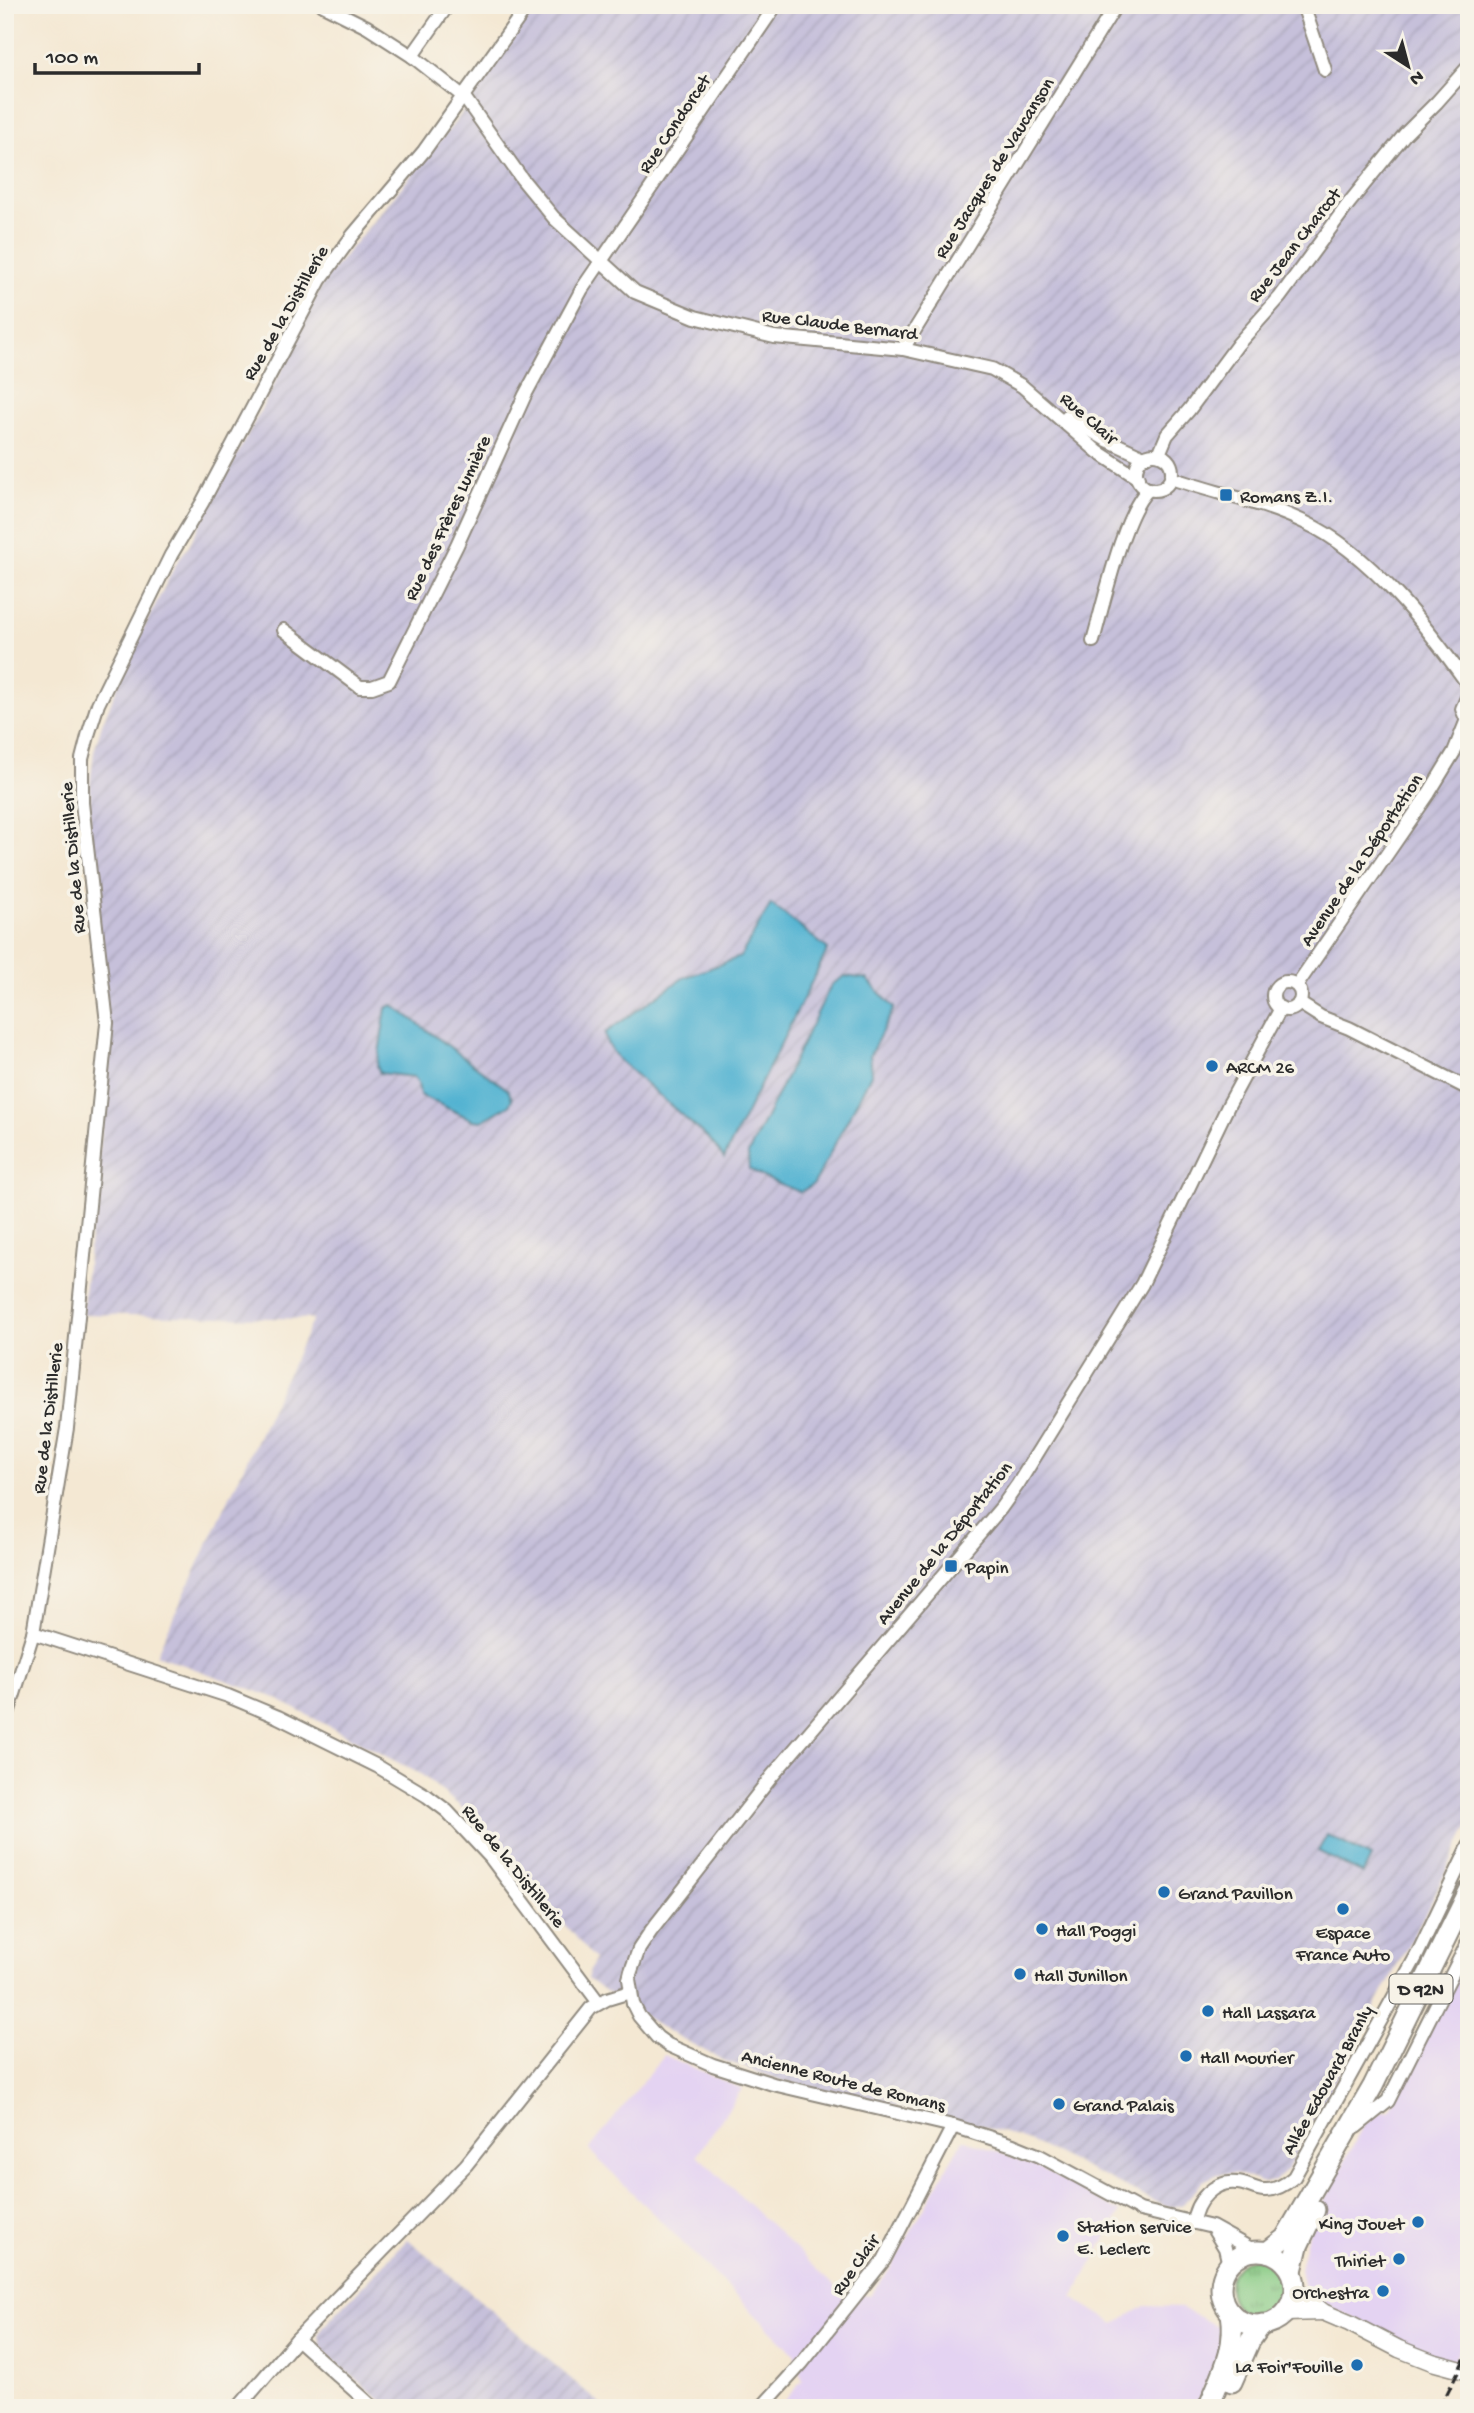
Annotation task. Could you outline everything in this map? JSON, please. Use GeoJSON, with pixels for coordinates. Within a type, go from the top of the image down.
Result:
{"type":"FeatureCollection","features":[{"type":"Feature","properties":{"kind":"main road","name":"D 92N"},"geometry":{"type":"LineString","coordinates":[[1293,2280],[1298,2246],[1469,1891]]}},
{"type":"Feature","properties":{"kind":"main road","name":"D 92N"},"geometry":{"type":"LineString","coordinates":[[1261,2251],[1285,2238],[1373,2086]]}},
{"type":"Feature","properties":{"kind":"main road"},"geometry":{"type":"LineString","coordinates":[[1208,2408],[1232,2348],[1234,2334],[1231,2313],[1221,2293],[1223,2276],[1228,2265],[1236,2258],[1261,2251],[1277,2256],[1293,2280],[1294,2298],[1285,2313],[1262,2325],[1251,2324],[1231,2313]]}},
{"type":"Feature","properties":{"kind":"main road"},"geometry":{"type":"LineString","coordinates":[[1219,2408],[1250,2341],[1262,2325]]}},
{"type":"Feature","properties":{"kind":"street","name":"Rue Claude Bernard"},"geometry":{"type":"LineString","coordinates":[[323,5],[367,27],[412,56],[464,97],[522,179],[554,218],[635,292],[695,317],[774,337],[903,349],[992,369],[1043,402]]}},
{"type":"Feature","properties":{"kind":"street"},"geometry":{"type":"LineString","coordinates":[[412,56],[448,5]]}},
{"type":"Feature","properties":{"kind":"street","name":"Rue de la Distillerie"},"geometry":{"type":"LineString","coordinates":[[5,1723],[33,1633],[67,1427],[107,1023],[82,803],[82,758],[89,732],[98,704],[171,555],[202,503],[320,279],[353,234],[424,151],[528,5]]}},
{"type":"Feature","properties":{"kind":"street","name":"Rue Condorcet"},"geometry":{"type":"LineString","coordinates":[[601,262],[776,5]]}},
{"type":"Feature","properties":{"kind":"street","name":"Rue Jacques de Vaucanson"},"geometry":{"type":"LineString","coordinates":[[903,349],[1116,5]]}},
{"type":"Feature","properties":{"kind":"street"},"geometry":{"type":"LineString","coordinates":[[1303,5],[1325,70]]}},
{"type":"Feature","properties":{"kind":"street","name":"Rue Jean Charcot"},"geometry":{"type":"LineString","coordinates":[[1159,454],[1167,435],[1238,344],[1288,286],[1349,203],[1405,134],[1469,66]]}},
{"type":"Feature","properties":{"kind":"street","name":"Rue des Frères Lumière"},"geometry":{"type":"LineString","coordinates":[[284,630],[360,687],[372,687],[388,681],[457,545],[525,395],[582,289],[601,262]]}},
{"type":"Feature","properties":{"kind":"street","name":"Rue Clair"},"geometry":{"type":"LineString","coordinates":[[1043,402],[1105,439],[1143,457]]}},
{"type":"Feature","properties":{"kind":"street","name":"Rue Clair"},"geometry":{"type":"LineString","coordinates":[[1043,402],[1098,452],[1138,478]]}},
{"type":"Feature","properties":{"kind":"street"},"geometry":{"type":"LineString","coordinates":[[1159,454],[1169,460],[1173,472],[1160,489],[1149,489],[1138,478],[1138,463],[1143,457],[1159,454]]}},
{"type":"Feature","properties":{"kind":"street"},"geometry":{"type":"LineString","coordinates":[[1171,478],[1276,510],[1306,522],[1328,536],[1384,582],[1440,645],[1469,686]]}},
{"type":"Feature","properties":{"kind":"street"},"geometry":{"type":"LineString","coordinates":[[1093,641],[1127,527],[1137,505],[1149,489]]}},
{"type":"Feature","properties":{"kind":"street"},"geometry":{"type":"LineString","coordinates":[[1454,752],[1467,724],[1462,709],[1469,694]]}},
{"type":"Feature","properties":{"kind":"street"},"geometry":{"type":"LineString","coordinates":[[1454,752],[1469,741]]}},
{"type":"Feature","properties":{"kind":"street","name":"Avenue de la Déportation"},"geometry":{"type":"LineString","coordinates":[[1297,985],[1454,752]]}},
{"type":"Feature","properties":{"kind":"street"},"geometry":{"type":"LineString","coordinates":[[1285,982],[1297,985],[1300,991],[1299,1003],[1291,1009],[1280,1008],[1273,999],[1275,989],[1285,982]]}},
{"type":"Feature","properties":{"kind":"street"},"geometry":{"type":"LineString","coordinates":[[1299,1003],[1321,1017],[1349,1028],[1469,1089]]}},
{"type":"Feature","properties":{"kind":"street","name":"Avenue de la Déportation"},"geometry":{"type":"LineString","coordinates":[[630,1992],[629,1979],[634,1959],[651,1931],[772,1776],[1001,1508],[1034,1461],[1142,1284],[1280,1008]]}},
{"type":"Feature","properties":{"kind":"street","name":"Rue de la Distillerie"},"geometry":{"type":"LineString","coordinates":[[33,1633],[229,1696],[377,1766],[427,1796],[447,1811],[489,1857],[599,2003]]}},
{"type":"Feature","properties":{"kind":"street","name":"Allée Edouard Branly"},"geometry":{"type":"LineString","coordinates":[[1193,2223],[1195,2209],[1205,2195],[1225,2182],[1264,2190],[1285,2185],[1294,2177],[1417,1955],[1469,1846]]}},
{"type":"Feature","properties":{"kind":"street"},"geometry":{"type":"LineString","coordinates":[[1356,2127],[1388,2101],[1469,1940]]}},
{"type":"Feature","properties":{"kind":"street"},"geometry":{"type":"LineString","coordinates":[[237,2408],[298,2339],[466,2165],[585,2016],[599,2003],[630,1992]]}},
{"type":"Feature","properties":{"kind":"street","name":"Ancienne Route de Romans"},"geometry":{"type":"LineString","coordinates":[[630,1992],[639,2016],[657,2037],[668,2045],[713,2064],[774,2084],[953,2126],[1040,2156],[1140,2210],[1212,2227],[1261,2251]]}},
{"type":"Feature","properties":{"kind":"street","name":"Rue Clair"},"geometry":{"type":"LineString","coordinates":[[761,2408],[802,2363],[884,2260],[953,2126]]}},
{"type":"Feature","properties":{"kind":"street"},"geometry":{"type":"LineString","coordinates":[[1212,2227],[1225,2248],[1228,2265]]}},
{"type":"Feature","properties":{"kind":"street"},"geometry":{"type":"LineString","coordinates":[[1293,2280],[1323,2312],[1399,2349],[1464,2371]]}},
{"type":"Feature","properties":{"kind":"street"},"geometry":{"type":"LineString","coordinates":[[1285,2313],[1323,2312]]}},
{"type":"Feature","properties":{"kind":"street"},"geometry":{"type":"LineString","coordinates":[[298,2339],[374,2408]]}},
{"type":"Feature","properties":{"kind":"shaded area"},"geometry":{"type":"Polygon","coordinates":[[[537,5],[1469,5],[1469,1825],[1426,1912],[1288,2168],[1275,2181],[1264,2183],[1235,2173],[1218,2174],[1203,2181],[1183,2204],[1164,2206],[1032,2142],[980,2125],[786,2082],[720,2059],[659,2026],[587,1979],[594,1959],[471,1815],[422,1775],[273,1697],[156,1655],[313,1319],[82,1314],[109,1055],[90,836],[90,785],[94,751],[102,724],[134,647],[177,562],[188,547],[282,370],[323,282],[457,120],[537,5]]]}},
{"type":"Feature","properties":{"kind":"shaded area"},"geometry":{"type":"Polygon","coordinates":[[[1469,1947],[1469,2331],[1453,2362],[1419,2351],[1309,2296],[1303,2285],[1300,2269],[1308,2233],[1364,2124],[1383,2111],[1389,2111],[1469,1947]]]}},
{"type":"Feature","properties":{"kind":"shaded area"},"geometry":{"type":"Polygon","coordinates":[[[664,2055],[742,2089],[697,2155],[842,2293],[870,2296],[890,2269],[963,2139],[1040,2168],[1120,2212],[1073,2298],[1115,2324],[1145,2306],[1180,2307],[1220,2328],[1221,2348],[1195,2408],[778,2408],[802,2381],[794,2353],[589,2150],[664,2055]]]}},
{"type":"Feature","properties":{"kind":"shaded area"},"geometry":{"type":"Polygon","coordinates":[[[408,2239],[605,2408],[390,2408],[328,2356],[321,2347],[319,2336],[322,2328],[408,2239]]]}},
{"type":"Feature","properties":{"kind":"green space"},"geometry":{"type":"Polygon","coordinates":[[[1258,2258],[1269,2260],[1282,2271],[1287,2287],[1285,2298],[1274,2311],[1258,2316],[1247,2314],[1234,2303],[1229,2287],[1231,2276],[1242,2263],[1258,2258]]]}},
{"type":"Feature","properties":{"kind":"water"},"geometry":{"type":"Polygon","coordinates":[[[771,904],[828,949],[724,1158],[711,1141],[618,1059],[607,1043],[605,1033],[683,978],[740,957],[771,904]]]}},
{"type":"Feature","properties":{"kind":"water"},"geometry":{"type":"Polygon","coordinates":[[[845,976],[867,979],[894,1008],[870,1055],[872,1073],[814,1184],[800,1192],[749,1169],[748,1154],[831,985],[845,976]]]}},
{"type":"Feature","properties":{"kind":"water"},"geometry":{"type":"Polygon","coordinates":[[[393,1005],[508,1090],[512,1099],[509,1105],[482,1121],[473,1120],[420,1095],[414,1077],[380,1073],[377,1066],[386,1008],[393,1005]]]}},
{"type":"Feature","properties":{"kind":"water"},"geometry":{"type":"Polygon","coordinates":[[[1327,1835],[1371,1857],[1363,1874],[1318,1851],[1327,1835]]]}},
{"type":"Feature","properties":{"kind":"railway"},"geometry":{"type":"LineString","coordinates":[[1440,2408],[1469,2350]]}},
{"type":"Feature","properties":{"kind":"place","name":"Romans Z.I."},"geometry":{"type":"Point","coordinates":[1226,495]}},
{"type":"Feature","properties":{"kind":"place","name":"ARCM 26"},"geometry":{"type":"Point","coordinates":[1212,1066]}},
{"type":"Feature","properties":{"kind":"place","name":"Papin"},"geometry":{"type":"Point","coordinates":[951,1566]}},
{"type":"Feature","properties":{"kind":"place","name":"Grand Pavillon"},"geometry":{"type":"Point","coordinates":[1164,1892]}},
{"type":"Feature","properties":{"kind":"place","name":"Espace France Auto"},"geometry":{"type":"Point","coordinates":[1343,1909]}},
{"type":"Feature","properties":{"kind":"place","name":"Hall Poggi"},"geometry":{"type":"Point","coordinates":[1042,1929]}},
{"type":"Feature","properties":{"kind":"place","name":"Hall Junillon"},"geometry":{"type":"Point","coordinates":[1020,1974]}},
{"type":"Feature","properties":{"kind":"place","name":"Hall Lassara"},"geometry":{"type":"Point","coordinates":[1208,2011]}},
{"type":"Feature","properties":{"kind":"place","name":"Hall Mourier"},"geometry":{"type":"Point","coordinates":[1186,2056]}},
{"type":"Feature","properties":{"kind":"place","name":"Grand Palais"},"geometry":{"type":"Point","coordinates":[1059,2104]}},
{"type":"Feature","properties":{"kind":"place","name":"King Jouet"},"geometry":{"type":"Point","coordinates":[1418,2222]}},
{"type":"Feature","properties":{"kind":"place","name":"Station service E. Leclerc"},"geometry":{"type":"Point","coordinates":[1063,2236]}},
{"type":"Feature","properties":{"kind":"place","name":"Thiriet"},"geometry":{"type":"Point","coordinates":[1399,2259]}},
{"type":"Feature","properties":{"kind":"place","name":"Orchestra"},"geometry":{"type":"Point","coordinates":[1383,2291]}},
{"type":"Feature","properties":{"kind":"place","name":"La Foir'Fouille"},"geometry":{"type":"Point","coordinates":[1357,2365]}}]}
